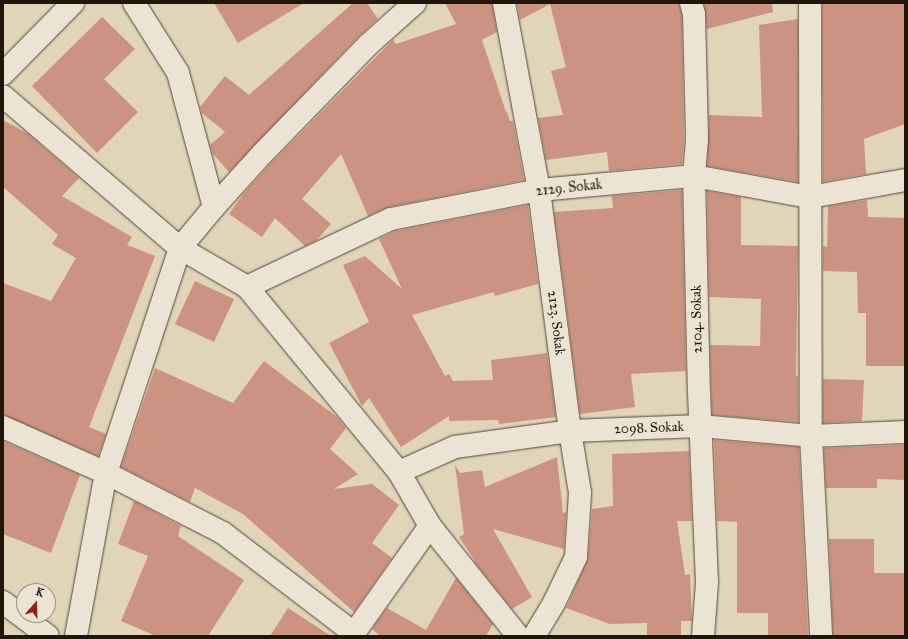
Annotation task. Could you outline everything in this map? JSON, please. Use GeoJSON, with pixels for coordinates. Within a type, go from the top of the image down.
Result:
{"type":"FeatureCollection","features":[{"type":"Feature","properties":{"kind":"street"},"geometry":{"type":"LineString","coordinates":[[3,74],[73,3]]}},
{"type":"Feature","properties":{"kind":"street"},"geometry":{"type":"LineString","coordinates":[[134,3],[178,73],[214,206]]}},
{"type":"Feature","properties":{"kind":"street"},"geometry":{"type":"LineString","coordinates":[[76,636],[106,473],[180,248],[214,206],[368,45],[415,3]]}},
{"type":"Feature","properties":{"kind":"street","name":"2123. Sokak"},"geometry":{"type":"LineString","coordinates":[[504,3],[539,190],[570,431],[580,493],[576,557],[554,603],[534,636]]}},
{"type":"Feature","properties":{"kind":"street","name":"2104. Sokak"},"geometry":{"type":"LineString","coordinates":[[691,3],[694,14],[696,132],[694,176],[700,426],[707,582],[703,636]]}},
{"type":"Feature","properties":{"kind":"street"},"geometry":{"type":"LineString","coordinates":[[810,3],[811,436],[821,636]]}},
{"type":"Feature","properties":{"kind":"street"},"geometry":{"type":"LineString","coordinates":[[3,96],[180,248],[247,287],[399,472],[430,526],[518,636]]}},
{"type":"Feature","properties":{"kind":"street","name":"2129. Sokak"},"geometry":{"type":"LineString","coordinates":[[247,287],[392,219],[539,190],[694,176],[810,196],[905,180]]}},
{"type":"Feature","properties":{"kind":"street","name":"2098. Sokak"},"geometry":{"type":"LineString","coordinates":[[399,472],[455,447],[570,431],[700,426],[811,436],[905,432]]}},
{"type":"Feature","properties":{"kind":"street"},"geometry":{"type":"LineString","coordinates":[[3,427],[106,473],[223,533],[353,634],[430,526]]}},
{"type":"Feature","properties":{"kind":"street"},"geometry":{"type":"LineString","coordinates":[[3,602],[48,636]]}},
{"type":"Feature","properties":{"kind":"building"},"geometry":{"type":"Polygon","coordinates":[[[214,3],[304,3],[238,43],[214,3]]]}},
{"type":"Feature","properties":{"kind":"building"},"geometry":{"type":"Polygon","coordinates":[[[353,3],[367,3],[378,19],[359,36],[229,172],[213,154],[210,145],[225,132],[202,113],[200,107],[225,76],[249,95],[353,3]]]}},
{"type":"Feature","properties":{"kind":"building"},"geometry":{"type":"Polygon","coordinates":[[[445,3],[492,3],[497,32],[482,40],[506,112],[510,121],[513,121],[524,180],[389,207],[368,216],[341,154],[302,199],[331,224],[316,241],[305,246],[275,218],[262,237],[229,214],[244,193],[272,162],[393,40],[396,44],[456,24],[445,3]]]}},
{"type":"Feature","properties":{"kind":"building"},"geometry":{"type":"Polygon","coordinates":[[[517,3],[679,3],[682,16],[684,140],[682,164],[609,171],[607,152],[546,160],[538,118],[563,115],[551,71],[566,67],[550,4],[520,20],[517,3]]]}},
{"type":"Feature","properties":{"kind":"building"},"geometry":{"type":"Polygon","coordinates":[[[704,3],[772,3],[773,12],[707,29],[704,3]]]}},
{"type":"Feature","properties":{"kind":"building"},"geometry":{"type":"Polygon","coordinates":[[[822,3],[905,3],[905,124],[864,139],[866,174],[823,182],[822,3]]]}},
{"type":"Feature","properties":{"kind":"building"},"geometry":{"type":"Polygon","coordinates":[[[102,17],[135,49],[104,79],[138,112],[97,153],[32,86],[102,17]]]}},
{"type":"Feature","properties":{"kind":"building"},"geometry":{"type":"Polygon","coordinates":[[[798,19],[798,182],[707,166],[709,115],[762,117],[759,25],[798,19]]]}},
{"type":"Feature","properties":{"kind":"building"},"geometry":{"type":"Polygon","coordinates":[[[3,120],[27,133],[79,178],[62,196],[132,237],[127,245],[155,256],[89,427],[106,434],[98,456],[3,415],[3,283],[51,301],[76,258],[52,244],[58,235],[3,187],[3,120]]]}},
{"type":"Feature","properties":{"kind":"building"},"geometry":{"type":"Polygon","coordinates":[[[682,190],[686,371],[631,374],[635,407],[580,414],[554,212],[613,208],[612,196],[682,190]]]}},
{"type":"Feature","properties":{"kind":"building"},"geometry":{"type":"Polygon","coordinates":[[[707,191],[741,197],[741,245],[798,246],[796,376],[798,376],[798,422],[712,415],[710,345],[760,346],[761,299],[709,297],[707,191]]]}},
{"type":"Feature","properties":{"kind":"building"},"geometry":{"type":"Polygon","coordinates":[[[867,200],[868,217],[905,218],[905,366],[866,366],[866,313],[858,313],[857,272],[823,271],[823,246],[827,247],[828,206],[867,200]]]}},
{"type":"Feature","properties":{"kind":"building"},"geometry":{"type":"Polygon","coordinates":[[[528,205],[538,284],[495,296],[494,292],[412,315],[445,376],[449,374],[453,381],[493,380],[491,360],[547,353],[556,417],[499,424],[498,420],[449,421],[449,416],[401,447],[369,398],[362,406],[329,343],[369,322],[343,265],[365,256],[402,289],[379,239],[395,231],[528,205]]]}},
{"type":"Feature","properties":{"kind":"building"},"geometry":{"type":"Polygon","coordinates":[[[195,281],[234,299],[214,342],[175,324],[195,281]]]}},
{"type":"Feature","properties":{"kind":"building"},"geometry":{"type":"Polygon","coordinates":[[[264,361],[337,417],[346,428],[330,449],[358,474],[334,489],[372,484],[399,505],[372,543],[392,558],[354,612],[243,514],[195,488],[190,502],[121,467],[155,368],[233,403],[264,361]]]}},
{"type":"Feature","properties":{"kind":"building"},"geometry":{"type":"Polygon","coordinates":[[[823,379],[864,380],[862,421],[823,423],[823,379]]]}},
{"type":"Feature","properties":{"kind":"building"},"geometry":{"type":"Polygon","coordinates":[[[714,440],[799,447],[808,636],[768,636],[768,613],[737,613],[737,522],[717,521],[714,440]]]}},
{"type":"Feature","properties":{"kind":"building"},"geometry":{"type":"Polygon","coordinates":[[[3,441],[80,475],[51,553],[3,534],[3,441]]]}},
{"type":"Feature","properties":{"kind":"building"},"geometry":{"type":"Polygon","coordinates":[[[905,445],[905,480],[877,479],[877,488],[826,488],[824,448],[905,445]]]}},
{"type":"Feature","properties":{"kind":"building"},"geometry":{"type":"Polygon","coordinates":[[[689,451],[692,521],[677,521],[685,575],[690,574],[692,621],[681,621],[681,636],[647,636],[647,623],[610,624],[566,608],[588,558],[592,509],[613,506],[612,454],[689,451]]]}},
{"type":"Feature","properties":{"kind":"building"},"geometry":{"type":"Polygon","coordinates":[[[557,457],[563,513],[566,512],[564,549],[493,529],[532,597],[512,609],[473,560],[475,561],[459,537],[464,534],[455,465],[460,473],[482,470],[485,487],[557,457]]]}},
{"type":"Feature","properties":{"kind":"building"},"geometry":{"type":"Polygon","coordinates":[[[134,501],[181,526],[178,536],[244,580],[208,636],[156,636],[121,621],[148,556],[118,544],[134,501]]]}},
{"type":"Feature","properties":{"kind":"building"},"geometry":{"type":"Polygon","coordinates":[[[829,539],[874,539],[874,573],[905,573],[905,636],[833,636],[829,539]]]}},
{"type":"Feature","properties":{"kind":"building"},"geometry":{"type":"Polygon","coordinates":[[[456,578],[493,624],[486,636],[380,636],[372,629],[387,608],[426,630],[456,578]]]}},
{"type":"Feature","properties":{"kind":"building"},"geometry":{"type":"Polygon","coordinates":[[[288,608],[331,636],[270,636],[288,608]]]}}]}
